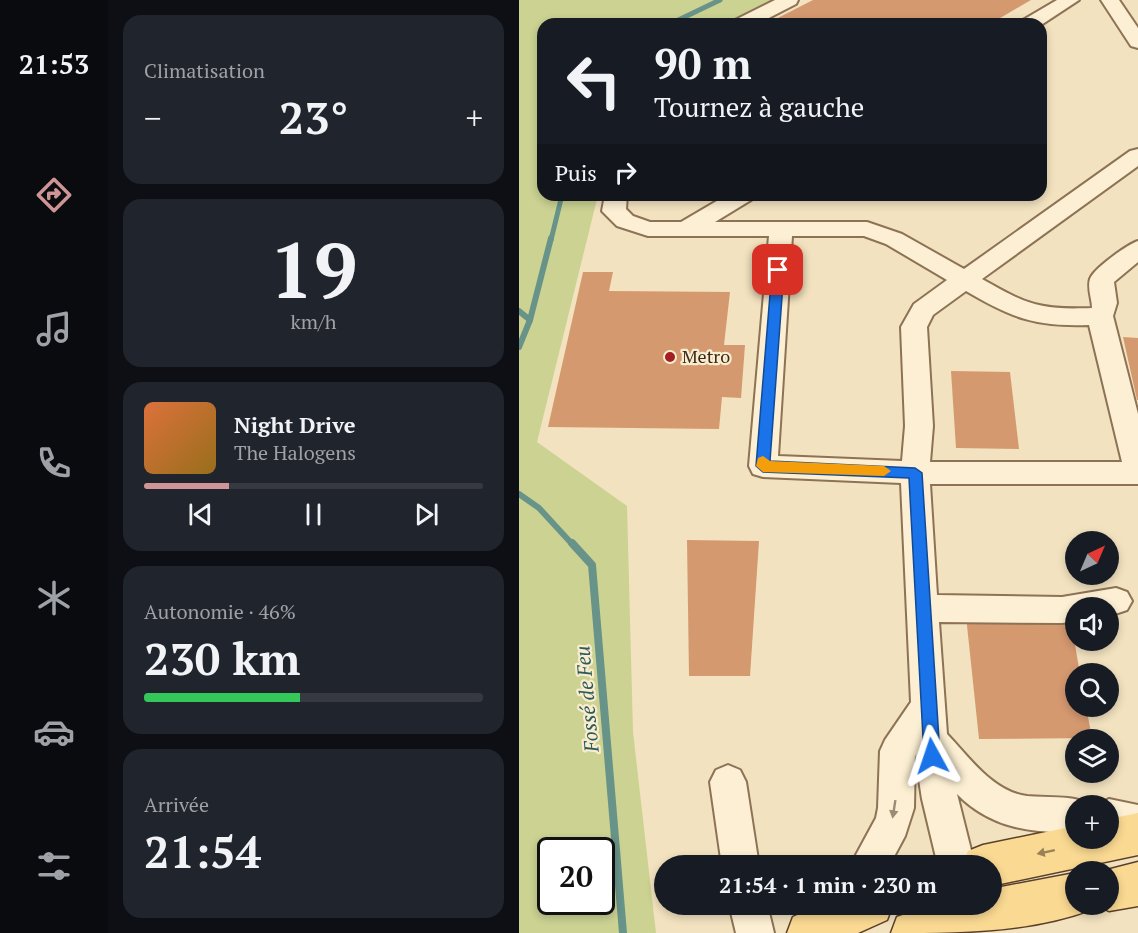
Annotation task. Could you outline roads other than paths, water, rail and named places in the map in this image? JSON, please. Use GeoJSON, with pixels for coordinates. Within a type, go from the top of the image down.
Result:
{"type":"FeatureCollection","features":[{"type":"Feature","properties":{"kind":"main road"},"geometry":{"type":"LineString","coordinates":[[1002,862],[1138,834]]}},
{"type":"Feature","properties":{"kind":"main road"},"geometry":{"type":"LineString","coordinates":[[1119,887],[1138,884]]}},
{"type":"Feature","properties":{"kind":"main road"},"geometry":{"type":"LineString","coordinates":[[1002,905],[1065,896]]}},
{"type":"Feature","properties":{"kind":"main road"},"geometry":{"type":"LineString","coordinates":[[825,920],[839,915]]}},
{"type":"Feature","properties":{"kind":"main road"},"geometry":{"type":"LineString","coordinates":[[913,933],[958,915]]}},
{"type":"Feature","properties":{"kind":"lane"},"geometry":{"type":"LineString","coordinates":[[754,18],[789,0]]}},
{"type":"Feature","properties":{"kind":"lane"},"geometry":{"type":"LineString","coordinates":[[1040,18],[1070,0]]}},
{"type":"Feature","properties":{"kind":"lane"},"geometry":{"type":"LineString","coordinates":[[1110,0],[1138,42]]}},
{"type":"Feature","properties":{"kind":"lane"},"geometry":{"type":"LineString","coordinates":[[954,855],[940,799],[930,740],[915,473],[918,426],[913,327],[923,310],[967,281],[1138,156]]}},
{"type":"Feature","properties":{"kind":"lane"},"geometry":{"type":"LineString","coordinates":[[615,201],[614,211],[625,221],[648,229],[867,229],[894,239],[1026,314],[1042,317],[1100,316],[1104,312],[1105,303],[1101,287],[1102,279],[1138,249]]}},
{"type":"Feature","properties":{"kind":"lane"},"geometry":{"type":"LineString","coordinates":[[686,229],[733,201]]}},
{"type":"Feature","properties":{"kind":"lane"},"geometry":{"type":"LineString","coordinates":[[781,230],[763,466],[915,473],[1138,471],[1100,316]]}},
{"type":"Feature","properties":{"kind":"lane"},"geometry":{"type":"LineString","coordinates":[[923,608],[1065,610]]}},
{"type":"Feature","properties":{"kind":"lane"},"geometry":{"type":"LineString","coordinates":[[875,855],[894,816],[897,751],[929,704]]}},
{"type":"Feature","properties":{"kind":"lane"},"geometry":{"type":"LineString","coordinates":[[930,740],[980,795],[992,803],[1006,810],[1023,814],[1065,815]]}},
{"type":"Feature","properties":{"kind":"lane"},"geometry":{"type":"LineString","coordinates":[[728,782],[739,855]]}},
{"type":"Feature","properties":{"kind":"lane"},"geometry":{"type":"LineString","coordinates":[[1119,818],[1138,823]]}},
{"type":"Feature","properties":{"kind":"lane"},"geometry":{"type":"LineString","coordinates":[[751,915],[755,933]]}},
{"type":"Feature","properties":{"kind":"waterway","name":"Fossé de Feu"},"geometry":{"type":"LineString","coordinates":[[682,18],[720,0]]}},
{"type":"Feature","properties":{"kind":"waterway","name":"Fossé de Feu"},"geometry":{"type":"LineString","coordinates":[[551,240],[561,201]]}},
{"type":"Feature","properties":{"kind":"waterway","name":"Fossé de Feu"},"geometry":{"type":"LineString","coordinates":[[530,320],[551,238]]}},
{"type":"Feature","properties":{"kind":"waterway"},"geometry":{"type":"LineString","coordinates":[[519,311],[530,320]]}},
{"type":"Feature","properties":{"kind":"waterway","name":"Fossé de Feu"},"geometry":{"type":"LineString","coordinates":[[519,347],[530,320]]}},
{"type":"Feature","properties":{"kind":"waterway","name":"Fossé de Feu"},"geometry":{"type":"LineString","coordinates":[[519,494],[539,508],[573,545]]}},
{"type":"Feature","properties":{"kind":"waterway","name":"Fossé de Feu"},"geometry":{"type":"LineString","coordinates":[[572,543],[592,565],[623,933]]}},
{"type":"Feature","properties":{"kind":"place","name":"Metro"},"geometry":{"type":"Point","coordinates":[670,357]}}]}
